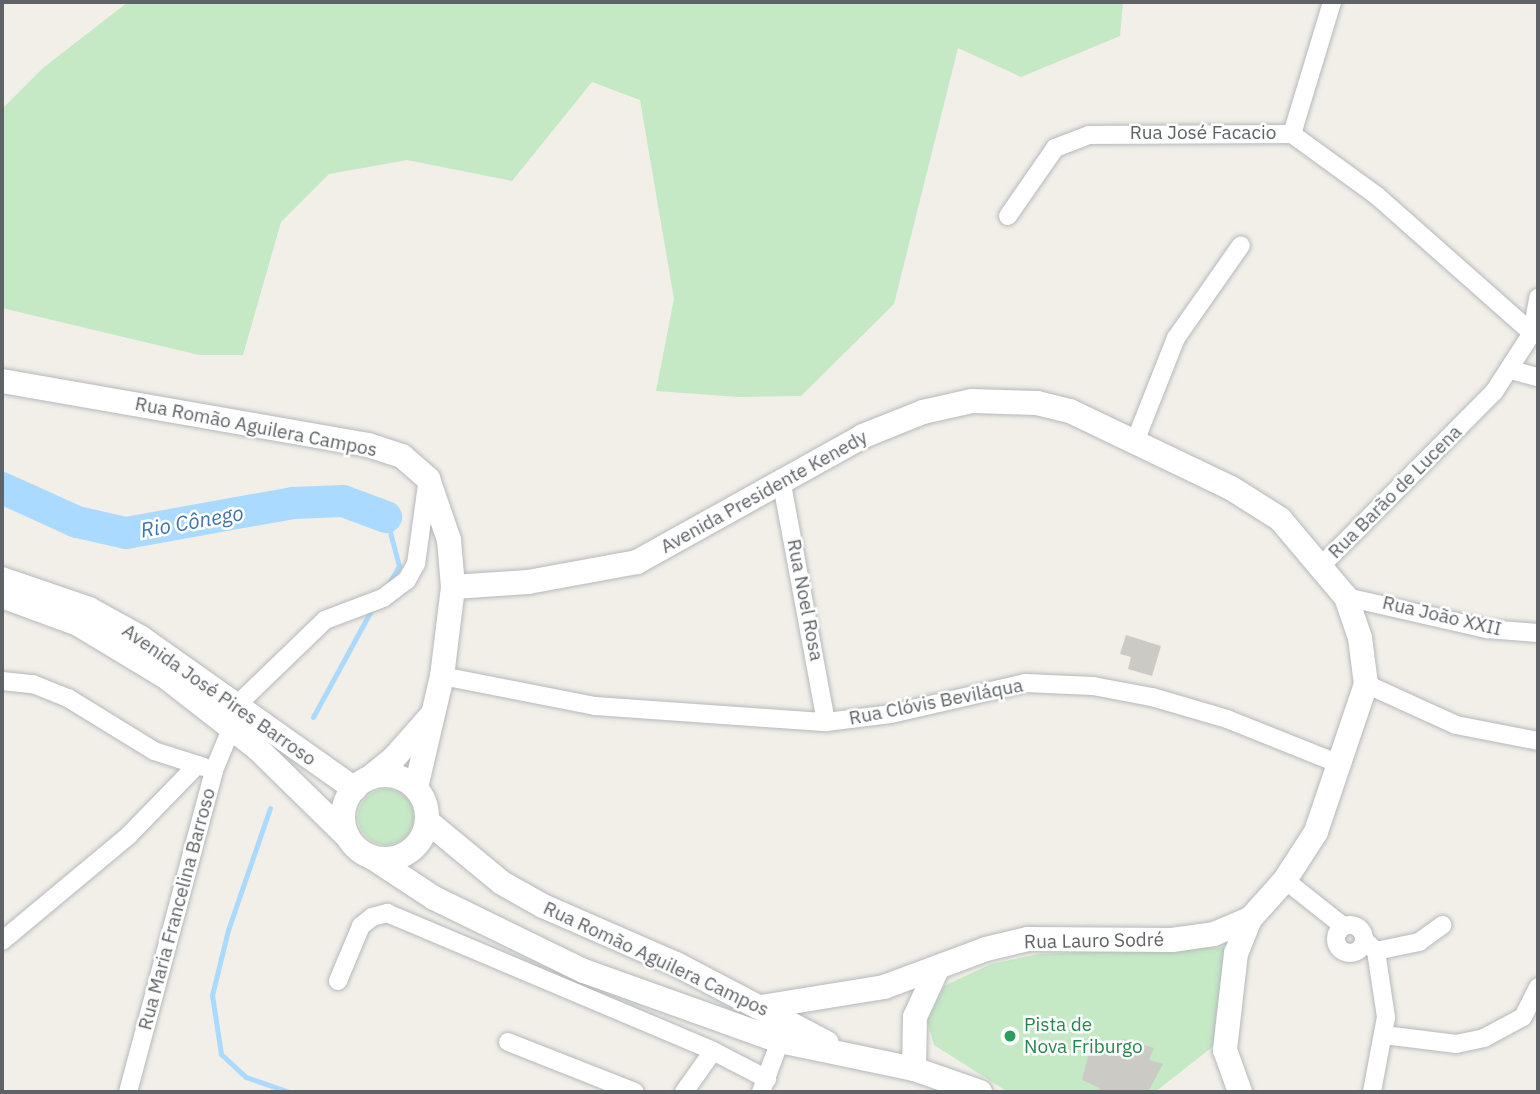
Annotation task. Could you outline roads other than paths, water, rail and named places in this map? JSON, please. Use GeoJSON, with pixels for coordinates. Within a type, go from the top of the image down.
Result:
{"type":"FeatureCollection","features":[{"type":"Feature","properties":{"kind":"street"},"geometry":{"type":"LineString","coordinates":[[1292,134],[1332,2]]}},
{"type":"Feature","properties":{"kind":"street","name":"Rua José Facacio"},"geometry":{"type":"LineString","coordinates":[[1008,216],[1055,148],[1089,135],[1292,134],[1376,195],[1532,333]]}},
{"type":"Feature","properties":{"kind":"street"},"geometry":{"type":"LineString","coordinates":[[1134,444],[1177,338],[1241,245]]}},
{"type":"Feature","properties":{"kind":"street","name":"Rua Barão de Lucena"},"geometry":{"type":"LineString","coordinates":[[1250,919],[1285,880],[1316,832],[1366,684],[1360,638],[1346,597],[1322,565],[1400,491],[1511,370],[1532,333],[1538,298]]}},
{"type":"Feature","properties":{"kind":"street"},"geometry":{"type":"LineString","coordinates":[[1511,370],[1538,377]]}},
{"type":"Feature","properties":{"kind":"street","name":"Rua Romão Aguilera Campos"},"geometry":{"type":"LineString","coordinates":[[2,381],[368,445],[402,456],[428,478]]}},
{"type":"Feature","properties":{"kind":"street","name":"Avenida Presidente Kenedy"},"geometry":{"type":"LineString","coordinates":[[453,587],[555,578],[637,562],[781,479],[911,416],[972,401],[1037,403],[1070,411],[1134,444],[1231,488],[1280,519],[1322,565]]}},
{"type":"Feature","properties":{"kind":"street"},"geometry":{"type":"LineString","coordinates":[[416,788],[442,676],[453,587],[449,540],[428,478]]}},
{"type":"Feature","properties":{"kind":"street"},"geometry":{"type":"LineString","coordinates":[[234,716],[312,630],[343,611],[383,598],[407,580],[416,564],[428,478]]}},
{"type":"Feature","properties":{"kind":"street","name":"Rua Noel Rosa"},"geometry":{"type":"LineString","coordinates":[[781,479],[826,722]]}},
{"type":"Feature","properties":{"kind":"street","name":"Avenida José Pires Barroso"},"geometry":{"type":"LineString","coordinates":[[2,579],[89,609],[140,636],[234,716],[348,837]]}},
{"type":"Feature","properties":{"kind":"street","name":"Avenida José Pires Barroso"},"geometry":{"type":"LineString","coordinates":[[2,596],[78,624],[234,716],[361,784]]}},
{"type":"Feature","properties":{"kind":"street","name":"Rua João XXII"},"geometry":{"type":"LineString","coordinates":[[1346,597],[1487,629],[1538,633]]}},
{"type":"Feature","properties":{"kind":"street","name":"Rua Clóvis Beviláqua"},"geometry":{"type":"LineString","coordinates":[[442,676],[595,706],[826,722],[891,714],[1025,683],[1093,686],[1152,697],[1227,719],[1337,764]]}},
{"type":"Feature","properties":{"kind":"street"},"geometry":{"type":"LineString","coordinates":[[2,681],[33,684],[68,698],[154,751],[205,767]]}},
{"type":"Feature","properties":{"kind":"street"},"geometry":{"type":"LineString","coordinates":[[1366,684],[1456,725],[1538,741]]}},
{"type":"Feature","properties":{"kind":"street"},"geometry":{"type":"LineString","coordinates":[[361,784],[393,775],[416,788],[425,803],[427,821],[417,845],[403,855],[370,856],[348,837],[344,816],[361,784],[394,758],[432,715]]}},
{"type":"Feature","properties":{"kind":"street","name":"Rua Maria Francelina Barroso"},"geometry":{"type":"LineString","coordinates":[[128,1092],[205,767],[234,716]]}},
{"type":"Feature","properties":{"kind":"street"},"geometry":{"type":"LineString","coordinates":[[2,941],[129,835],[205,767]]}},
{"type":"Feature","properties":{"kind":"street","name":"Rua Romão Aguilera Campos"},"geometry":{"type":"LineString","coordinates":[[427,821],[502,883],[544,906],[761,1007],[846,1054]]}},
{"type":"Feature","properties":{"kind":"street","name":"Rua Romão Aguilera Campos"},"geometry":{"type":"LineString","coordinates":[[370,856],[434,898],[584,971],[780,1041],[846,1054]]}},
{"type":"Feature","properties":{"kind":"street"},"geometry":{"type":"LineString","coordinates":[[1285,880],[1343,926]]}},
{"type":"Feature","properties":{"kind":"street"},"geometry":{"type":"LineString","coordinates":[[338,981],[361,926],[387,913],[713,1051],[764,1086],[780,1041]]}},
{"type":"Feature","properties":{"kind":"street"},"geometry":{"type":"LineString","coordinates":[[1241,1092],[1225,1050],[1226,1026],[1231,972],[1250,919]]}},
{"type":"Feature","properties":{"kind":"street","name":"Rua Lauro Sodré"},"geometry":{"type":"LineString","coordinates":[[761,1007],[884,987],[1028,939],[1172,940],[1214,934],[1250,919]]}},
{"type":"Feature","properties":{"kind":"street"},"geometry":{"type":"LineString","coordinates":[[1372,1092],[1386,1017],[1371,946],[1362,930],[1354,925],[1343,926],[1336,933],[1341,952],[1351,954],[1371,946],[1419,942],[1442,925]]}},
{"type":"Feature","properties":{"kind":"street"},"geometry":{"type":"LineString","coordinates":[[915,1069],[915,1017],[938,967]]}},
{"type":"Feature","properties":{"kind":"street"},"geometry":{"type":"LineString","coordinates":[[1384,1035],[1456,1044],[1484,1038],[1523,1017],[1538,987]]}},
{"type":"Feature","properties":{"kind":"street"},"geometry":{"type":"LineString","coordinates":[[508,1042],[635,1092]]}},
{"type":"Feature","properties":{"kind":"street"},"geometry":{"type":"LineString","coordinates":[[684,1092],[713,1051]]}},
{"type":"Feature","properties":{"kind":"street"},"geometry":{"type":"LineString","coordinates":[[846,1054],[915,1069],[980,1092]]}},
{"type":"Feature","properties":{"kind":"waterway","name":"Rio Cônego"},"geometry":{"type":"LineString","coordinates":[[2,488],[77,522],[126,533],[293,503],[343,501],[386,517]]}},
{"type":"Feature","properties":{"kind":"waterway"},"geometry":{"type":"LineString","coordinates":[[386,517],[399,566],[387,587]]}},
{"type":"Feature","properties":{"kind":"waterway"},"geometry":{"type":"LineString","coordinates":[[313,717],[372,609]]}},
{"type":"Feature","properties":{"kind":"waterway"},"geometry":{"type":"LineString","coordinates":[[270,808],[228,930],[212,995],[221,1054],[246,1077],[289,1092]]}},
{"type":"Feature","properties":{"kind":"place","name":"Pista de Nova Friburgo"},"geometry":{"type":"Point","coordinates":[1010,1036]}}]}
